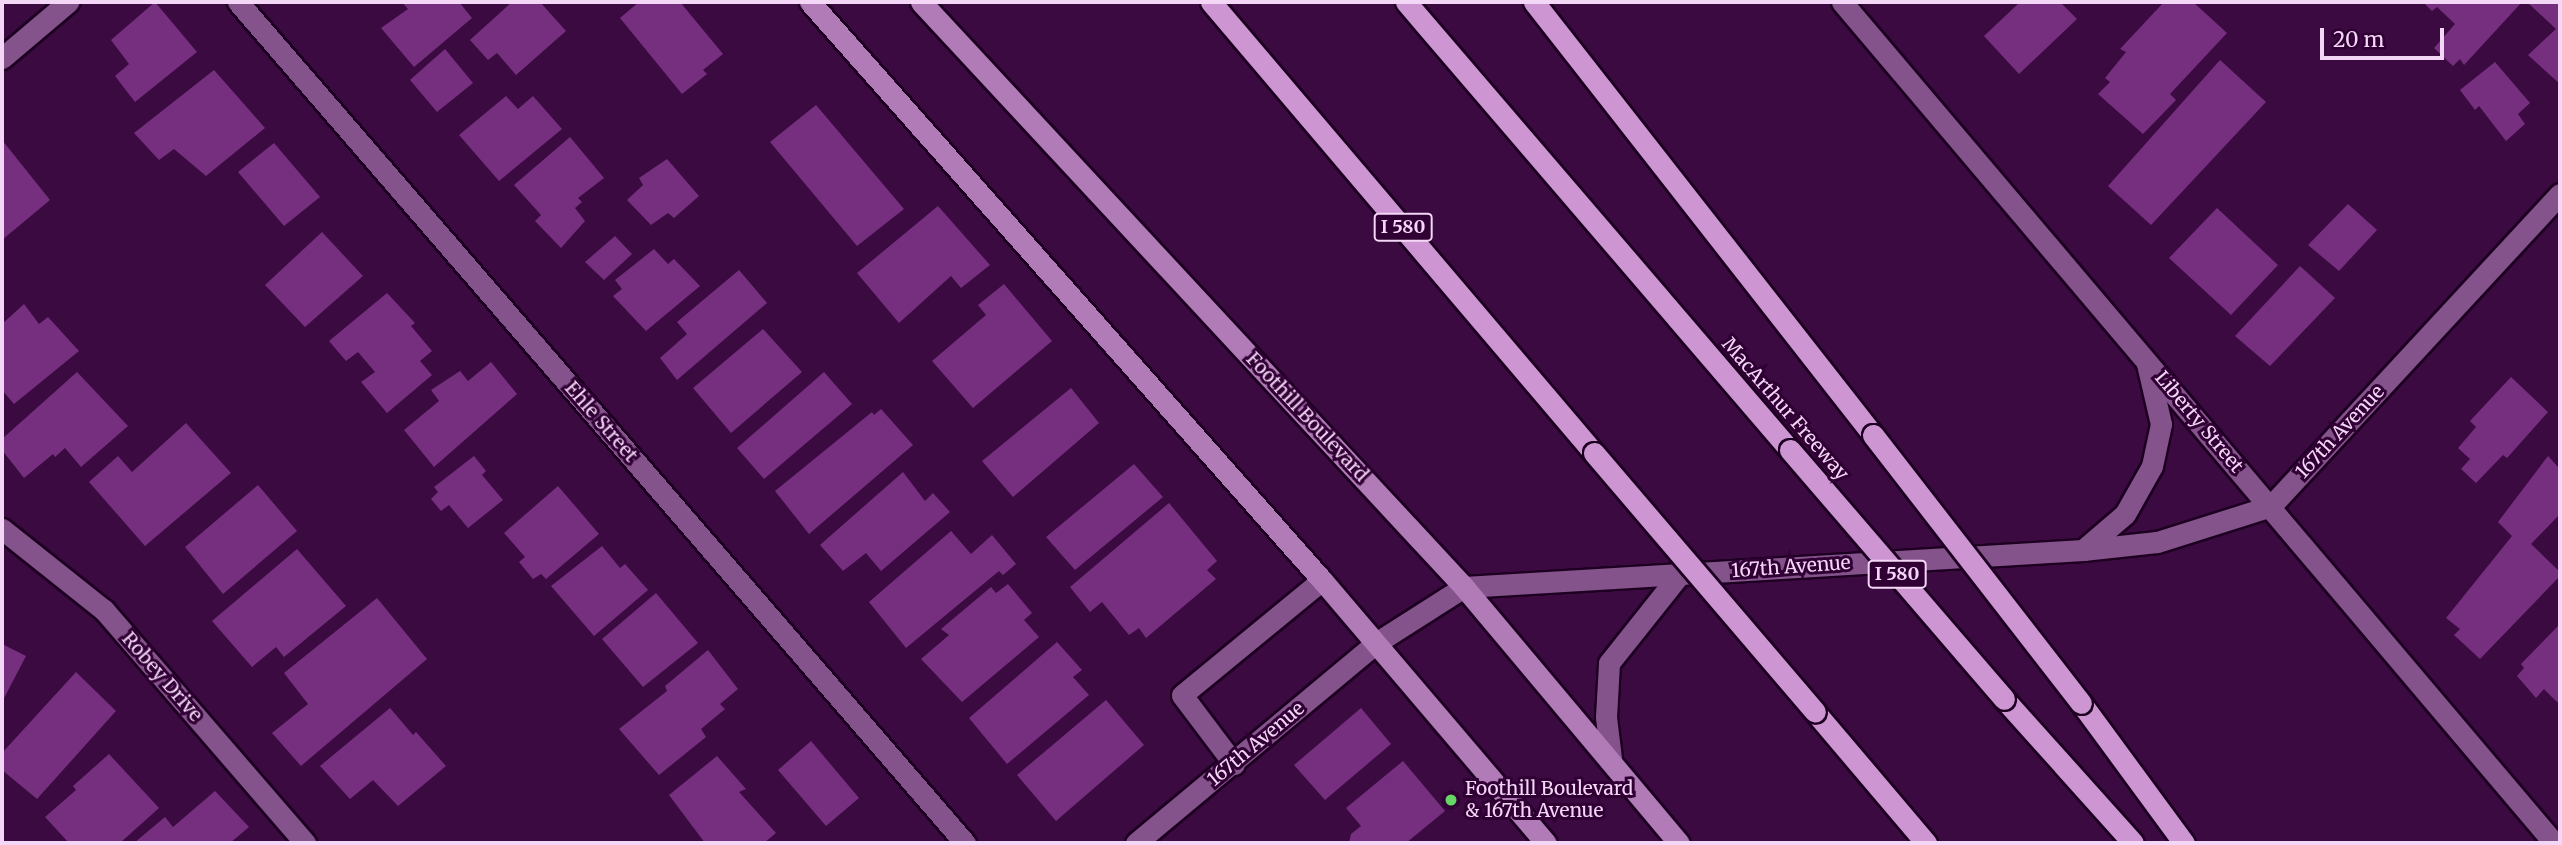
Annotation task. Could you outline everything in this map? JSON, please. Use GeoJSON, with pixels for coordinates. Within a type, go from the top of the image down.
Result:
{"type":"FeatureCollection","features":[{"type":"Feature","properties":{"kind":"highway","name":"I 580"},"geometry":{"type":"LineString","coordinates":[[1211,2],[1926,843]]}},
{"type":"Feature","properties":{"kind":"highway","name":"MacArthur Freeway"},"geometry":{"type":"LineString","coordinates":[[1406,2],[2004,699],[2133,843]]}},
{"type":"Feature","properties":{"kind":"highway"},"geometry":{"type":"LineString","coordinates":[[1534,2],[2081,703],[2184,843]]}},
{"type":"Feature","properties":{"kind":"main road"},"geometry":{"type":"LineString","coordinates":[[810,2],[1322,580],[1546,843]]}},
{"type":"Feature","properties":{"kind":"main road","name":"Foothill Boulevard"},"geometry":{"type":"LineString","coordinates":[[921,2],[1464,587],[1611,758],[1679,843]]}},
{"type":"Feature","properties":{"kind":"street"},"geometry":{"type":"LineString","coordinates":[[2,58],[68,2]]}},
{"type":"Feature","properties":{"kind":"street","name":"Ehle Street"},"geometry":{"type":"LineString","coordinates":[[238,2],[965,843]]}},
{"type":"Feature","properties":{"kind":"street","name":"Liberty Street"},"geometry":{"type":"LineString","coordinates":[[1849,5],[2554,843]]}},
{"type":"Feature","properties":{"kind":"street","name":"167th Avenue"},"geometry":{"type":"LineString","coordinates":[[1136,843],[1376,643],[1464,587],[2083,550],[2157,542],[2271,506],[2560,194]]}},
{"type":"Feature","properties":{"kind":"street"},"geometry":{"type":"LineString","coordinates":[[2083,550],[2125,514],[2152,466],[2161,424],[2146,360]]}},
{"type":"Feature","properties":{"kind":"street","name":"Robey Drive"},"geometry":{"type":"LineString","coordinates":[[2,529],[104,610],[305,843]]}},
{"type":"Feature","properties":{"kind":"street"},"geometry":{"type":"LineString","coordinates":[[1611,758],[1606,717],[1609,663],[1679,575]]}},
{"type":"Feature","properties":{"kind":"street"},"geometry":{"type":"LineString","coordinates":[[1234,764],[1182,695],[1322,580]]}},
{"type":"Feature","properties":{"kind":"building"},"geometry":{"type":"Polygon","coordinates":[[[155,2],[197,52],[135,102],[115,76],[129,64],[111,40],[155,2]]]}},
{"type":"Feature","properties":{"kind":"building"},"geometry":{"type":"Polygon","coordinates":[[[402,2],[459,2],[472,18],[414,67],[381,28],[408,9],[402,2]]]}},
{"type":"Feature","properties":{"kind":"building"},"geometry":{"type":"Polygon","coordinates":[[[512,2],[540,2],[566,31],[516,75],[497,53],[488,60],[470,40],[512,2]]]}},
{"type":"Feature","properties":{"kind":"building"},"geometry":{"type":"Polygon","coordinates":[[[639,2],[680,2],[723,54],[703,70],[707,74],[682,94],[620,18],[639,2]]]}},
{"type":"Feature","properties":{"kind":"building"},"geometry":{"type":"Polygon","coordinates":[[[2020,2],[2060,2],[2077,19],[2019,74],[1984,36],[2020,2]]]}},
{"type":"Feature","properties":{"kind":"building"},"geometry":{"type":"Polygon","coordinates":[[[2164,2],[2193,2],[2227,33],[2170,94],[2176,100],[2143,134],[2098,94],[2110,82],[2105,78],[2126,52],[2120,49],[2164,2]]]}},
{"type":"Feature","properties":{"kind":"building"},"geometry":{"type":"Polygon","coordinates":[[[2423,2],[2522,2],[2464,65],[2460,59],[2453,66],[2434,48],[2455,24],[2437,7],[2432,11],[2423,2]]]}},
{"type":"Feature","properties":{"kind":"building"},"geometry":{"type":"Polygon","coordinates":[[[2527,2],[2560,2],[2560,84],[2528,55],[2556,29],[2527,2]]]}},
{"type":"Feature","properties":{"kind":"building"},"geometry":{"type":"Polygon","coordinates":[[[445,49],[473,83],[437,112],[410,80],[445,49]]]}},
{"type":"Feature","properties":{"kind":"building"},"geometry":{"type":"Polygon","coordinates":[[[2220,60],[2266,102],[2151,225],[2108,186],[2220,60]]]}},
{"type":"Feature","properties":{"kind":"building"},"geometry":{"type":"Polygon","coordinates":[[[2495,62],[2530,103],[2518,114],[2525,124],[2506,141],[2479,106],[2475,110],[2460,90],[2495,62]]]}},
{"type":"Feature","properties":{"kind":"building"},"geometry":{"type":"Polygon","coordinates":[[[214,70],[265,128],[206,176],[174,149],[159,160],[134,133],[214,70]]]}},
{"type":"Feature","properties":{"kind":"building"},"geometry":{"type":"Polygon","coordinates":[[[506,96],[518,109],[533,96],[562,129],[499,181],[459,135],[506,96]]]}},
{"type":"Feature","properties":{"kind":"building"},"geometry":{"type":"Polygon","coordinates":[[[816,105],[904,209],[857,246],[770,142],[816,105]]]}},
{"type":"Feature","properties":{"kind":"building"},"geometry":{"type":"Polygon","coordinates":[[[570,137],[604,178],[578,198],[582,202],[575,208],[585,221],[561,248],[535,221],[541,215],[514,185],[570,137]]]}},
{"type":"Feature","properties":{"kind":"building"},"geometry":{"type":"Polygon","coordinates":[[[2,140],[50,200],[2,240],[2,140]]]}},
{"type":"Feature","properties":{"kind":"building"},"geometry":{"type":"Polygon","coordinates":[[[274,143],[320,197],[284,226],[238,172],[274,143]]]}},
{"type":"Feature","properties":{"kind":"building"},"geometry":{"type":"Polygon","coordinates":[[[667,159],[699,196],[674,218],[668,213],[651,225],[627,200],[643,185],[639,178],[667,159]]]}},
{"type":"Feature","properties":{"kind":"building"},"geometry":{"type":"Polygon","coordinates":[[[2348,204],[2377,230],[2339,271],[2308,245],[2348,204]]]}},
{"type":"Feature","properties":{"kind":"building"},"geometry":{"type":"Polygon","coordinates":[[[938,206],[990,265],[961,288],[951,276],[899,323],[857,273],[938,206]]]}},
{"type":"Feature","properties":{"kind":"building"},"geometry":{"type":"Polygon","coordinates":[[[2217,208],[2278,265],[2231,315],[2169,258],[2217,208]]]}},
{"type":"Feature","properties":{"kind":"building"},"geometry":{"type":"Polygon","coordinates":[[[322,232],[363,276],[305,327],[265,285],[322,232]]]}},
{"type":"Feature","properties":{"kind":"building"},"geometry":{"type":"Polygon","coordinates":[[[615,236],[632,254],[604,280],[585,262],[615,236]]]}},
{"type":"Feature","properties":{"kind":"building"},"geometry":{"type":"Polygon","coordinates":[[[654,249],[668,264],[674,259],[700,286],[646,331],[613,296],[622,289],[615,280],[654,249]]]}},
{"type":"Feature","properties":{"kind":"building"},"geometry":{"type":"Polygon","coordinates":[[[2300,266],[2335,298],[2270,366],[2235,336],[2300,266]]]}},
{"type":"Feature","properties":{"kind":"building"},"geometry":{"type":"Polygon","coordinates":[[[739,270],[767,303],[677,380],[660,358],[687,334],[677,322],[739,270]]]}},
{"type":"Feature","properties":{"kind":"building"},"geometry":{"type":"Polygon","coordinates":[[[1004,284],[1052,341],[973,408],[932,361],[986,315],[978,305],[1004,284]]]}},
{"type":"Feature","properties":{"kind":"building"},"geometry":{"type":"Polygon","coordinates":[[[387,293],[415,323],[411,326],[432,351],[420,361],[432,375],[387,413],[361,382],[375,372],[358,352],[346,361],[329,341],[387,293]]]}},
{"type":"Feature","properties":{"kind":"building"},"geometry":{"type":"Polygon","coordinates":[[[24,304],[39,324],[48,317],[79,351],[14,404],[2,390],[2,324],[24,304]]]}},
{"type":"Feature","properties":{"kind":"building"},"geometry":{"type":"Polygon","coordinates":[[[763,329],[802,372],[731,433],[693,388],[763,329]]]}},
{"type":"Feature","properties":{"kind":"building"},"geometry":{"type":"Polygon","coordinates":[[[491,362],[517,394],[434,467],[404,430],[439,401],[431,390],[460,371],[468,381],[491,362]]]}},
{"type":"Feature","properties":{"kind":"building"},"geometry":{"type":"Polygon","coordinates":[[[77,372],[128,426],[81,467],[65,448],[55,457],[53,454],[24,478],[2,450],[2,439],[77,372]]]}},
{"type":"Feature","properties":{"kind":"building"},"geometry":{"type":"Polygon","coordinates":[[[824,372],[852,404],[764,479],[737,448],[824,372]]]}},
{"type":"Feature","properties":{"kind":"building"},"geometry":{"type":"Polygon","coordinates":[[[2511,377],[2548,412],[2507,458],[2503,455],[2476,483],[2461,469],[2470,459],[2458,448],[2476,427],[2470,421],[2511,377]]]}},
{"type":"Feature","properties":{"kind":"building"},"geometry":{"type":"Polygon","coordinates":[[[1071,388],[1099,423],[1013,497],[982,461],[1071,388]]]}},
{"type":"Feature","properties":{"kind":"building"},"geometry":{"type":"Polygon","coordinates":[[[881,409],[913,445],[809,534],[775,491],[872,412],[874,415],[881,409]]]}},
{"type":"Feature","properties":{"kind":"building"},"geometry":{"type":"Polygon","coordinates":[[[186,423],[231,473],[145,546],[89,482],[118,456],[132,472],[186,423]]]}},
{"type":"Feature","properties":{"kind":"building"},"geometry":{"type":"Polygon","coordinates":[[[474,456],[486,471],[482,475],[503,500],[468,528],[449,505],[441,511],[431,499],[438,492],[434,487],[474,456]]]}},
{"type":"Feature","properties":{"kind":"building"},"geometry":{"type":"Polygon","coordinates":[[[2548,456],[2560,469],[2560,514],[2531,544],[2560,572],[2560,576],[2480,659],[2454,635],[2460,629],[2446,618],[2512,536],[2498,522],[2548,456]]]}},
{"type":"Feature","properties":{"kind":"building"},"geometry":{"type":"Polygon","coordinates":[[[1134,464],[1163,497],[1075,570],[1046,537],[1134,464]]]}},
{"type":"Feature","properties":{"kind":"building"},"geometry":{"type":"Polygon","coordinates":[[[903,472],[925,501],[933,493],[950,512],[881,571],[866,553],[843,571],[820,545],[903,472]]]}},
{"type":"Feature","properties":{"kind":"building"},"geometry":{"type":"Polygon","coordinates":[[[258,485],[297,531],[223,594],[185,547],[258,485]]]}},
{"type":"Feature","properties":{"kind":"building"},"geometry":{"type":"Polygon","coordinates":[[[558,486],[599,534],[546,579],[541,574],[533,579],[519,562],[525,557],[504,533],[558,486]]]}},
{"type":"Feature","properties":{"kind":"building"},"geometry":{"type":"Polygon","coordinates":[[[1169,503],[1217,561],[1207,570],[1216,579],[1146,638],[1139,628],[1129,635],[1102,602],[1090,612],[1070,587],[1169,503]]]}},
{"type":"Feature","properties":{"kind":"building"},"geometry":{"type":"Polygon","coordinates":[[[951,531],[971,554],[992,535],[1016,564],[1003,575],[999,571],[906,648],[869,602],[951,531]]]}},
{"type":"Feature","properties":{"kind":"building"},"geometry":{"type":"Polygon","coordinates":[[[602,546],[620,568],[625,564],[648,590],[594,636],[551,586],[602,546]]]}},
{"type":"Feature","properties":{"kind":"building"},"geometry":{"type":"Polygon","coordinates":[[[297,549],[346,606],[284,657],[276,647],[252,667],[212,621],[297,549]]]}},
{"type":"Feature","properties":{"kind":"building"},"geometry":{"type":"Polygon","coordinates":[[[1008,584],[1032,613],[1024,620],[1039,637],[962,702],[921,659],[949,635],[941,629],[991,587],[996,593],[1008,584]]]}},
{"type":"Feature","properties":{"kind":"building"},"geometry":{"type":"Polygon","coordinates":[[[656,593],[698,643],[643,687],[602,639],[656,593]]]}},
{"type":"Feature","properties":{"kind":"building"},"geometry":{"type":"Polygon","coordinates":[[[377,598],[427,659],[301,766],[272,733],[308,704],[284,673],[377,598]]]}},
{"type":"Feature","properties":{"kind":"building"},"geometry":{"type":"Polygon","coordinates":[[[2560,624],[2560,699],[2557,702],[2544,689],[2536,698],[2517,676],[2524,668],[2521,664],[2560,624]]]}},
{"type":"Feature","properties":{"kind":"building"},"geometry":{"type":"Polygon","coordinates":[[[1057,642],[1082,670],[1073,677],[1089,695],[1007,764],[969,718],[1057,642]]]}},
{"type":"Feature","properties":{"kind":"building"},"geometry":{"type":"Polygon","coordinates":[[[2,644],[26,656],[2,702],[2,644]]]}},
{"type":"Feature","properties":{"kind":"building"},"geometry":{"type":"Polygon","coordinates":[[[708,650],[738,689],[720,704],[725,709],[701,729],[706,737],[659,775],[619,729],[667,691],[665,686],[708,650]]]}},
{"type":"Feature","properties":{"kind":"building"},"geometry":{"type":"Polygon","coordinates":[[[76,672],[116,711],[37,799],[2,770],[2,753],[76,672]]]}},
{"type":"Feature","properties":{"kind":"building"},"geometry":{"type":"Polygon","coordinates":[[[1106,700],[1144,745],[1056,821],[1017,775],[1106,700]]]}},
{"type":"Feature","properties":{"kind":"building"},"geometry":{"type":"Polygon","coordinates":[[[390,708],[413,735],[416,732],[446,766],[398,806],[373,780],[350,799],[320,766],[390,708]]]}},
{"type":"Feature","properties":{"kind":"building"},"geometry":{"type":"Polygon","coordinates":[[[1361,708],[1391,744],[1325,800],[1294,765],[1361,708]]]}},
{"type":"Feature","properties":{"kind":"building"},"geometry":{"type":"Polygon","coordinates":[[[811,741],[859,798],[826,826],[778,770],[811,741]]]}},
{"type":"Feature","properties":{"kind":"building"},"geometry":{"type":"Polygon","coordinates":[[[109,754],[159,808],[120,843],[69,843],[45,817],[76,790],[73,786],[109,754]]]}},
{"type":"Feature","properties":{"kind":"building"},"geometry":{"type":"Polygon","coordinates":[[[717,756],[746,789],[739,792],[776,833],[764,843],[705,843],[669,795],[717,756]]]}},
{"type":"Feature","properties":{"kind":"building"},"geometry":{"type":"Polygon","coordinates":[[[1403,761],[1445,811],[1406,843],[1349,843],[1351,834],[1361,826],[1346,808],[1403,761]]]}},
{"type":"Feature","properties":{"kind":"building"},"geometry":{"type":"Polygon","coordinates":[[[215,791],[249,827],[230,843],[134,843],[165,817],[173,827],[215,791]]]}},
{"type":"Feature","properties":{"kind":"place","name":"Foothill Boulevard & 167th Avenue"},"geometry":{"type":"Point","coordinates":[1451,800]}}]}
